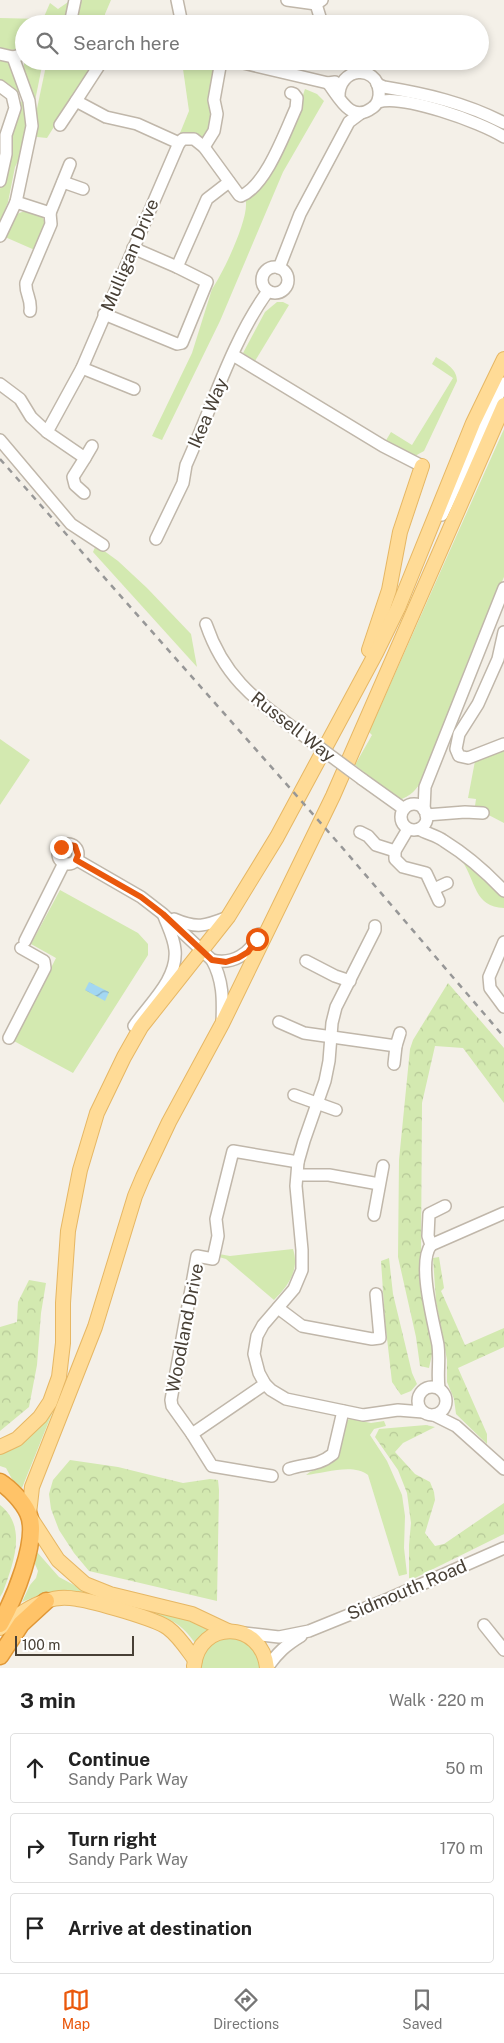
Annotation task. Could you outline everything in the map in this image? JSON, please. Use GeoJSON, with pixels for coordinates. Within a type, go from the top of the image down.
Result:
{"type":"FeatureCollection","features":[{"type":"Feature","properties":{"kind":"highway"},"geometry":{"type":"LineString","coordinates":[[0,1482],[17,1497],[29,1515],[29,1547],[24,1570],[0,1626]]}},
{"type":"Feature","properties":{"kind":"highway"},"geometry":{"type":"LineString","coordinates":[[0,1656],[21,1624],[46,1601]]}},
{"type":"Feature","properties":{"kind":"main road"},"geometry":{"type":"LineString","coordinates":[[0,1447],[17,1438],[40,1417],[50,1402],[58,1377],[63,1343],[63,1303],[68,1231],[80,1170],[97,1113],[127,1051],[141,1027],[207,955],[228,916],[277,837],[376,653],[398,608],[473,423],[504,360]]}},
{"type":"Feature","properties":{"kind":"main road"},"geometry":{"type":"LineString","coordinates":[[267,1668],[266,1657],[261,1647],[254,1639],[244,1633],[228,1631],[192,1614],[110,1594],[85,1584],[58,1560],[29,1515],[34,1480],[96,1327],[135,1196],[160,1141],[222,1024],[317,831],[500,419],[504,405]]}},
{"type":"Feature","properties":{"kind":"main road"},"geometry":{"type":"LineString","coordinates":[[356,688],[389,590],[400,532],[422,466]]}},
{"type":"Feature","properties":{"kind":"main road"},"geometry":{"type":"LineString","coordinates":[[0,1626],[46,1601],[63,1598],[78,1599],[154,1621],[168,1628],[178,1637],[194,1664]]}},
{"type":"Feature","properties":{"kind":"main road"},"geometry":{"type":"LineString","coordinates":[[194,1664],[199,1649],[206,1640],[228,1631]]}},
{"type":"Feature","properties":{"kind":"street"},"geometry":{"type":"LineString","coordinates":[[72,15],[75,0]]}},
{"type":"Feature","properties":{"kind":"street"},"geometry":{"type":"LineString","coordinates":[[177,0],[180,15]]}},
{"type":"Feature","properties":{"kind":"street"},"geometry":{"type":"LineString","coordinates":[[287,0],[319,2],[320,15]]}},
{"type":"Feature","properties":{"kind":"street"},"geometry":{"type":"LineString","coordinates":[[0,54],[15,55]]}},
{"type":"Feature","properties":{"kind":"street"},"geometry":{"type":"LineString","coordinates":[[0,236],[16,202],[32,126],[30,101],[22,83],[21,70]]}},
{"type":"Feature","properties":{"kind":"street"},"geometry":{"type":"LineString","coordinates":[[60,125],[96,70]]}},
{"type":"Feature","properties":{"kind":"street"},"geometry":{"type":"LineString","coordinates":[[204,147],[214,131],[217,114],[214,100],[220,70]]}},
{"type":"Feature","properties":{"kind":"street"},"geometry":{"type":"LineString","coordinates":[[273,70],[328,83],[343,80],[357,70]]}},
{"type":"Feature","properties":{"kind":"street"},"geometry":{"type":"LineString","coordinates":[[367,70],[368,74],[377,84],[379,90],[378,102]]}},
{"type":"Feature","properties":{"kind":"street"},"geometry":{"type":"LineString","coordinates":[[354,73],[368,74]]}},
{"type":"Feature","properties":{"kind":"street"},"geometry":{"type":"LineString","coordinates":[[340,97],[340,86],[343,80]]}},
{"type":"Feature","properties":{"kind":"street"},"geometry":{"type":"LineString","coordinates":[[328,83],[340,97],[346,108],[349,122]]}},
{"type":"Feature","properties":{"kind":"street"},"geometry":{"type":"LineString","coordinates":[[377,84],[434,96],[487,114],[504,123]]}},
{"type":"Feature","properties":{"kind":"street"},"geometry":{"type":"LineString","coordinates":[[0,86],[12,95],[15,108],[6,135],[6,154],[0,181]]}},
{"type":"Feature","properties":{"kind":"street"},"geometry":{"type":"LineString","coordinates":[[76,101],[106,117],[137,124],[179,143],[183,140],[194,139],[204,147],[229,182],[242,196],[250,191],[261,178],[296,108],[297,98],[294,94],[291,94]]}},
{"type":"Feature","properties":{"kind":"street"},"geometry":{"type":"LineString","coordinates":[[279,268],[300,214],[349,122],[361,113],[371,109],[378,102],[387,99],[409,102],[464,119],[504,137]]}},
{"type":"Feature","properties":{"kind":"street"},"geometry":{"type":"LineString","coordinates":[[346,108],[353,112],[361,113]]}},
{"type":"Feature","properties":{"kind":"street","name":"Mulligan Drive"},"geometry":{"type":"LineString","coordinates":[[47,432],[82,368],[179,143]]}},
{"type":"Feature","properties":{"kind":"street"},"geometry":{"type":"LineString","coordinates":[[30,310],[32,302],[27,293],[26,283],[51,224],[50,213],[70,164]]}},
{"type":"Feature","properties":{"kind":"street"},"geometry":{"type":"LineString","coordinates":[[63,182],[83,189]]}},
{"type":"Feature","properties":{"kind":"street"},"geometry":{"type":"LineString","coordinates":[[177,267],[207,199],[229,182]]}},
{"type":"Feature","properties":{"kind":"street"},"geometry":{"type":"LineString","coordinates":[[16,202],[50,213]]}},
{"type":"Feature","properties":{"kind":"street"},"geometry":{"type":"LineString","coordinates":[[104,314],[177,344],[182,343],[207,282],[133,248]]}},
{"type":"Feature","properties":{"kind":"street"},"geometry":{"type":"LineString","coordinates":[[269,268],[279,268],[283,270],[287,277],[286,286],[276,293],[268,291],[263,284],[263,275],[269,268]]}},
{"type":"Feature","properties":{"kind":"street","name":"Ikea Way"},"geometry":{"type":"LineString","coordinates":[[156,539],[184,483],[186,465],[233,355],[260,302],[268,291]]}},
{"type":"Feature","properties":{"kind":"street"},"geometry":{"type":"LineString","coordinates":[[233,355],[383,446],[422,466]]}},
{"type":"Feature","properties":{"kind":"street"},"geometry":{"type":"LineString","coordinates":[[82,368],[134,389]]}},
{"type":"Feature","properties":{"kind":"street"},"geometry":{"type":"LineString","coordinates":[[427,537],[442,517],[504,383]]}},
{"type":"Feature","properties":{"kind":"street"},"geometry":{"type":"LineString","coordinates":[[0,384],[20,399],[30,417],[47,432],[85,458]]}},
{"type":"Feature","properties":{"kind":"street"},"geometry":{"type":"LineString","coordinates":[[0,440],[72,524],[103,545]]}},
{"type":"Feature","properties":{"kind":"street"},"geometry":{"type":"LineString","coordinates":[[84,493],[75,484],[73,476],[92,446]]}},
{"type":"Feature","properties":{"kind":"street"},"geometry":{"type":"LineString","coordinates":[[439,901],[426,873],[408,869],[399,863],[395,859],[395,851],[414,829],[424,824],[426,814],[425,787],[504,588]]}},
{"type":"Feature","properties":{"kind":"street","name":"Russell Way"},"geometry":{"type":"LineString","coordinates":[[206,624],[212,642],[233,676],[253,697],[362,779],[406,807]]}},
{"type":"Feature","properties":{"kind":"street"},"geometry":{"type":"LineString","coordinates":[[504,632],[498,659],[478,704],[459,734],[456,750],[459,756],[468,758],[504,744]]}},
{"type":"Feature","properties":{"kind":"street"},"geometry":{"type":"LineString","coordinates":[[425,787],[406,807],[402,821],[414,829],[442,840],[496,882],[504,891]]}},
{"type":"Feature","properties":{"kind":"street"},"geometry":{"type":"LineString","coordinates":[[406,807],[416,804],[426,814],[442,840]]}},
{"type":"Feature","properties":{"kind":"street"},"geometry":{"type":"LineString","coordinates":[[426,814],[470,807],[483,813]]}},
{"type":"Feature","properties":{"kind":"street"},"geometry":{"type":"LineString","coordinates":[[207,955],[226,962],[238,958],[252,947],[305,841],[317,831]]}},
{"type":"Feature","properties":{"kind":"street"},"geometry":{"type":"LineString","coordinates":[[360,832],[368,836],[376,845],[395,851]]}},
{"type":"Feature","properties":{"kind":"street"},"geometry":{"type":"LineString","coordinates":[[65,844],[75,846],[78,855],[76,860],[71,864],[64,864],[58,856],[58,851],[65,844]]}},
{"type":"Feature","properties":{"kind":"street"},"geometry":{"type":"LineString","coordinates":[[76,860],[134,892],[163,914],[207,955],[216,968],[222,988],[222,1024]]}},
{"type":"Feature","properties":{"kind":"street"},"geometry":{"type":"LineString","coordinates":[[9,1038],[45,968],[44,962],[23,944],[64,864]]}},
{"type":"Feature","properties":{"kind":"street"},"geometry":{"type":"LineString","coordinates":[[434,889],[446,883]]}},
{"type":"Feature","properties":{"kind":"street"},"geometry":{"type":"LineString","coordinates":[[163,914],[194,926],[205,926],[228,916]]}},
{"type":"Feature","properties":{"kind":"street"},"geometry":{"type":"LineString","coordinates":[[127,1051],[126,1041],[128,1036],[166,983],[175,962],[175,947],[163,914]]}},
{"type":"Feature","properties":{"kind":"street"},"geometry":{"type":"LineString","coordinates":[[375,926],[376,930],[336,1007],[330,1037],[329,1061],[318,1104],[298,1162],[296,1186],[302,1270],[294,1288],[263,1325],[257,1336],[255,1345],[256,1364],[265,1384],[271,1390],[286,1399],[343,1411],[375,1415],[398,1410],[428,1413],[440,1412],[444,1407],[445,1396],[439,1388],[438,1346],[427,1280],[427,1253],[430,1245],[428,1236],[429,1214],[445,1206]]}},
{"type":"Feature","properties":{"kind":"street"},"geometry":{"type":"LineString","coordinates":[[504,942],[489,977],[490,988],[504,1007]]}},
{"type":"Feature","properties":{"kind":"street"},"geometry":{"type":"LineString","coordinates":[[351,951],[362,957]]}},
{"type":"Feature","properties":{"kind":"street"},"geometry":{"type":"LineString","coordinates":[[306,961],[335,976],[350,980]]}},
{"type":"Feature","properties":{"kind":"street"},"geometry":{"type":"LineString","coordinates":[[288,1021],[304,1033],[396,1046]]}},
{"type":"Feature","properties":{"kind":"street"},"geometry":{"type":"LineString","coordinates":[[394,1064],[400,1033]]}},
{"type":"Feature","properties":{"kind":"street"},"geometry":{"type":"LineString","coordinates":[[294,1095],[336,1110]]}},
{"type":"Feature","properties":{"kind":"street","name":"Woodland Drive"},"geometry":{"type":"LineString","coordinates":[[272,1476],[242,1476],[212,1466],[172,1406],[171,1400],[197,1256],[213,1259],[218,1236],[216,1219],[233,1151],[298,1162]]}},
{"type":"Feature","properties":{"kind":"street"},"geometry":{"type":"LineString","coordinates":[[374,1215],[383,1166]]}},
{"type":"Feature","properties":{"kind":"street"},"geometry":{"type":"LineString","coordinates":[[298,1175],[329,1175],[379,1184]]}},
{"type":"Feature","properties":{"kind":"street"},"geometry":{"type":"LineString","coordinates":[[430,1245],[504,1213]]}},
{"type":"Feature","properties":{"kind":"street"},"geometry":{"type":"LineString","coordinates":[[376,1294],[382,1351]]}},
{"type":"Feature","properties":{"kind":"street"},"geometry":{"type":"LineString","coordinates":[[278,1308],[302,1326],[372,1339],[380,1338]]}},
{"type":"Feature","properties":{"kind":"street"},"geometry":{"type":"LineString","coordinates":[[398,1410],[418,1398],[439,1362]]}},
{"type":"Feature","properties":{"kind":"street"},"geometry":{"type":"LineString","coordinates":[[192,1434],[265,1384]]}},
{"type":"Feature","properties":{"kind":"street"},"geometry":{"type":"LineString","coordinates":[[425,1388],[431,1386],[439,1388]]}},
{"type":"Feature","properties":{"kind":"street"},"geometry":{"type":"LineString","coordinates":[[418,1398],[419,1407],[456,1426],[501,1461]]}},
{"type":"Feature","properties":{"kind":"street"},"geometry":{"type":"LineString","coordinates":[[444,1407],[456,1426]]}},
{"type":"Feature","properties":{"kind":"street"},"geometry":{"type":"LineString","coordinates":[[289,1469],[297,1466],[308,1466],[330,1457],[335,1452],[341,1443],[343,1411]]}},
{"type":"Feature","properties":{"kind":"street","name":"Sidmouth Road"},"geometry":{"type":"LineString","coordinates":[[267,1668],[286,1645],[309,1631],[504,1548]]}},
{"type":"Feature","properties":{"kind":"street"},"geometry":{"type":"LineString","coordinates":[[484,1626],[504,1650]]}},
{"type":"Feature","properties":{"kind":"street","name":"Sidmouth Road"},"geometry":{"type":"LineString","coordinates":[[244,1633],[279,1637],[309,1631]]}},
{"type":"Feature","properties":{"kind":"green space"},"geometry":{"type":"Polygon","coordinates":[[[71,0],[68,15],[45,15],[50,3],[58,9],[71,0]]]}},
{"type":"Feature","properties":{"kind":"green space"},"geometry":{"type":"Polygon","coordinates":[[[78,0],[111,0],[105,15],[74,15],[78,0]]]}},
{"type":"Feature","properties":{"kind":"green space"},"geometry":{"type":"Polygon","coordinates":[[[0,18],[15,18],[15,50],[7,51],[0,49],[0,18]]]}},
{"type":"Feature","properties":{"kind":"green space"},"geometry":{"type":"Polygon","coordinates":[[[0,59],[4,60],[11,67],[21,91],[15,94],[0,82],[0,59]]]}},
{"type":"Feature","properties":{"kind":"green space"},"geometry":{"type":"Polygon","coordinates":[[[24,70],[41,70],[34,106],[24,70]]]}},
{"type":"Feature","properties":{"kind":"green space"},"geometry":{"type":"Polygon","coordinates":[[[45,70],[89,70],[47,138],[37,137],[35,118],[45,70]]]}},
{"type":"Feature","properties":{"kind":"green space"},"geometry":{"type":"Polygon","coordinates":[[[183,70],[215,70],[213,121],[205,138],[188,133],[178,138],[189,111],[183,70]]]}},
{"type":"Feature","properties":{"kind":"green space"},"geometry":{"type":"Polygon","coordinates":[[[305,89],[317,94],[324,101],[283,172],[220,321],[162,440],[152,436],[192,353],[212,289],[235,244],[244,217],[245,198],[263,185],[269,176],[297,113],[305,89]]]}},
{"type":"Feature","properties":{"kind":"green space"},"geometry":{"type":"Polygon","coordinates":[[[24,99],[27,128],[23,151],[15,167],[8,202],[0,222],[0,189],[10,134],[16,125],[21,110],[21,102],[24,99]]]}},
{"type":"Feature","properties":{"kind":"green space"},"geometry":{"type":"Polygon","coordinates":[[[27,211],[42,216],[47,227],[37,251],[5,237],[15,217],[27,211]]]}},
{"type":"Feature","properties":{"kind":"green space"},"geometry":{"type":"Polygon","coordinates":[[[277,302],[289,305],[255,361],[243,353],[265,312],[277,302]]]}},
{"type":"Feature","properties":{"kind":"green space"},"geometry":{"type":"Polygon","coordinates":[[[436,357],[453,370],[457,381],[424,451],[415,456],[385,442],[391,432],[412,445],[453,378],[432,364],[436,357]]]}},
{"type":"Feature","properties":{"kind":"green space"},"geometry":{"type":"Polygon","coordinates":[[[504,429],[504,577],[472,650],[423,778],[413,792],[407,797],[398,800],[355,765],[372,735],[369,732],[504,429]]]}},
{"type":"Feature","properties":{"kind":"green space"},"geometry":{"type":"Polygon","coordinates":[[[96,545],[118,561],[147,588],[191,634],[197,667],[93,552],[96,545]]]}},
{"type":"Feature","properties":{"kind":"green space"},"geometry":{"type":"Polygon","coordinates":[[[0,739],[30,760],[0,805],[0,739]]]}},
{"type":"Feature","properties":{"kind":"green space"},"geometry":{"type":"Polygon","coordinates":[[[504,748],[504,823],[477,809],[475,806],[476,799],[468,798],[475,761],[504,748]]]}},
{"type":"Feature","properties":{"kind":"green space"},"geometry":{"type":"Polygon","coordinates":[[[462,861],[504,897],[504,908],[494,907],[481,898],[462,861]]]}},
{"type":"Feature","properties":{"kind":"green space"},"geometry":{"type":"Polygon","coordinates":[[[60,890],[138,933],[148,944],[148,955],[73,1073],[12,1040],[15,1039],[56,958],[31,944],[60,890]]]}},
{"type":"Feature","properties":{"kind":"green space"},"geometry":{"type":"Polygon","coordinates":[[[448,983],[504,1048],[504,1103],[463,1048],[435,1046],[422,1103],[421,1257],[423,1298],[433,1350],[429,1368],[420,1366],[416,1337],[398,1257],[399,1160],[410,1049],[413,1040],[448,983]]]}},
{"type":"Feature","properties":{"kind":"green space"},"geometry":{"type":"Polygon","coordinates":[[[293,1249],[295,1257],[294,1271],[284,1289],[274,1300],[226,1259],[219,1257],[219,1254],[230,1256],[293,1249]]]}},
{"type":"Feature","properties":{"kind":"green space"},"geometry":{"type":"Polygon","coordinates":[[[439,1257],[444,1288],[441,1291],[465,1345],[504,1328],[504,1347],[458,1368],[487,1434],[487,1444],[456,1414],[454,1399],[447,1382],[447,1360],[436,1301],[433,1258],[439,1257]]]}},
{"type":"Feature","properties":{"kind":"green space"},"geometry":{"type":"Polygon","coordinates":[[[389,1258],[393,1294],[412,1373],[417,1384],[411,1391],[401,1395],[392,1382],[385,1321],[381,1261],[389,1258]]]}},
{"type":"Feature","properties":{"kind":"green space"},"geometry":{"type":"Polygon","coordinates":[[[29,1280],[46,1283],[41,1313],[37,1365],[29,1407],[0,1431],[0,1327],[17,1322],[18,1302],[29,1280]]]}},
{"type":"Feature","properties":{"kind":"green space"},"geometry":{"type":"Polygon","coordinates":[[[57,1401],[22,1488],[12,1479],[6,1468],[0,1466],[0,1453],[33,1432],[45,1419],[57,1401]]]}},
{"type":"Feature","properties":{"kind":"green space"},"geometry":{"type":"Polygon","coordinates":[[[351,1419],[371,1423],[384,1421],[386,1426],[374,1429],[370,1435],[387,1461],[402,1495],[405,1516],[404,1548],[407,1574],[399,1576],[368,1475],[362,1471],[347,1469],[306,1475],[332,1463],[338,1451],[346,1420],[351,1419]]]}},
{"type":"Feature","properties":{"kind":"green space"},"geometry":{"type":"Polygon","coordinates":[[[426,1425],[435,1427],[403,1443],[395,1452],[415,1474],[430,1482],[434,1492],[435,1500],[425,1533],[435,1546],[444,1544],[504,1503],[504,1534],[413,1579],[409,1578],[411,1523],[407,1493],[398,1470],[375,1437],[379,1429],[426,1425]]]}},
{"type":"Feature","properties":{"kind":"green space"},"geometry":{"type":"Polygon","coordinates":[[[70,1460],[118,1467],[183,1483],[210,1479],[218,1480],[217,1601],[89,1571],[59,1530],[51,1509],[49,1494],[53,1480],[70,1460]]]}},
{"type":"Feature","properties":{"kind":"green space"},"geometry":{"type":"Polygon","coordinates":[[[0,1505],[9,1514],[14,1524],[16,1546],[7,1581],[0,1597],[0,1505]]]}},
{"type":"Feature","properties":{"kind":"green space"},"geometry":{"type":"Polygon","coordinates":[[[37,1552],[59,1577],[87,1592],[158,1609],[216,1630],[198,1647],[183,1629],[169,1619],[102,1598],[64,1592],[37,1596],[22,1602],[30,1585],[36,1578],[38,1571],[35,1564],[37,1552]]]}},
{"type":"Feature","properties":{"kind":"green space"},"geometry":{"type":"Polygon","coordinates":[[[233,1637],[254,1647],[261,1668],[200,1668],[204,1654],[210,1646],[219,1640],[233,1637]]]}},
{"type":"Feature","properties":{"kind":"water"},"geometry":{"type":"Polygon","coordinates":[[[89,982],[109,992],[105,1001],[85,990],[89,982]]]}},
{"type":"Feature","properties":{"kind":"railway"},"geometry":{"type":"LineString","coordinates":[[0,459],[340,845],[504,1037]]}},
{"type":"Feature","properties":{"kind":"route"},"geometry":{"type":"LineString","coordinates":[[61,847],[65,844],[75,846],[78,850],[76,860],[141,897],[163,914],[212,960],[226,962],[238,958],[248,952],[257,939]]}}]}
